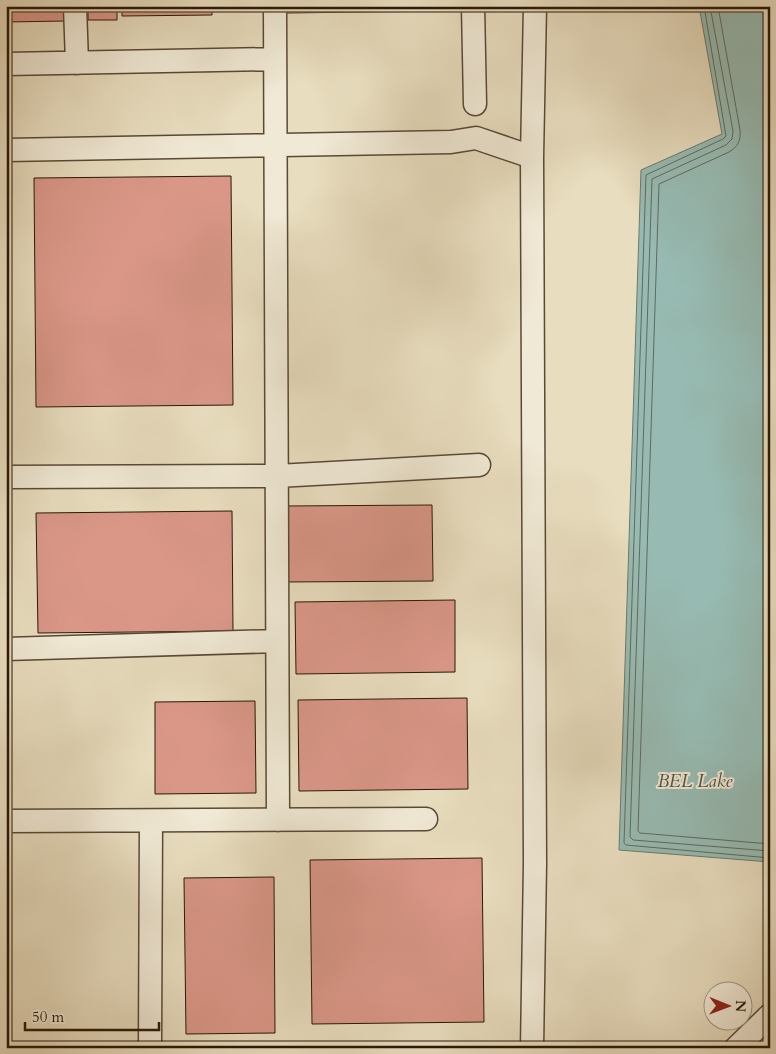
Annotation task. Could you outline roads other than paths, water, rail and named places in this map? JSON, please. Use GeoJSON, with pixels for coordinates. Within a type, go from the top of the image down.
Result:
{"type":"FeatureCollection","features":[{"type":"Feature","properties":{"kind":"street"},"geometry":{"type":"LineString","coordinates":[[75,6],[77,63]]}},
{"type":"Feature","properties":{"kind":"street"},"geometry":{"type":"LineString","coordinates":[[275,6],[278,820]]}},
{"type":"Feature","properties":{"kind":"street"},"geometry":{"type":"LineString","coordinates":[[473,6],[474,104]]}},
{"type":"Feature","properties":{"kind":"street"},"geometry":{"type":"LineString","coordinates":[[532,1048],[536,863],[532,157],[535,6]]}},
{"type":"Feature","properties":{"kind":"street"},"geometry":{"type":"LineString","coordinates":[[6,64],[275,59]]}},
{"type":"Feature","properties":{"kind":"street"},"geometry":{"type":"LineString","coordinates":[[6,150],[451,142],[476,138],[532,157]]}},
{"type":"Feature","properties":{"kind":"street"},"geometry":{"type":"LineString","coordinates":[[6,477],[277,476],[479,465]]}},
{"type":"Feature","properties":{"kind":"street"},"geometry":{"type":"LineString","coordinates":[[6,649],[278,641]]}},
{"type":"Feature","properties":{"kind":"street"},"geometry":{"type":"LineString","coordinates":[[6,821],[426,819]]}},
{"type":"Feature","properties":{"kind":"street"},"geometry":{"type":"LineString","coordinates":[[150,1048],[151,820]]}},
{"type":"Feature","properties":{"kind":"street"},"geometry":{"type":"LineString","coordinates":[[736,1048],[770,1015]]}},
{"type":"Feature","properties":{"kind":"water","name":"BEL Lake"},"geometry":{"type":"Polygon","coordinates":[[[699,6],[770,6],[770,862],[619,850],[641,170],[722,134],[699,6]]]}}]}
